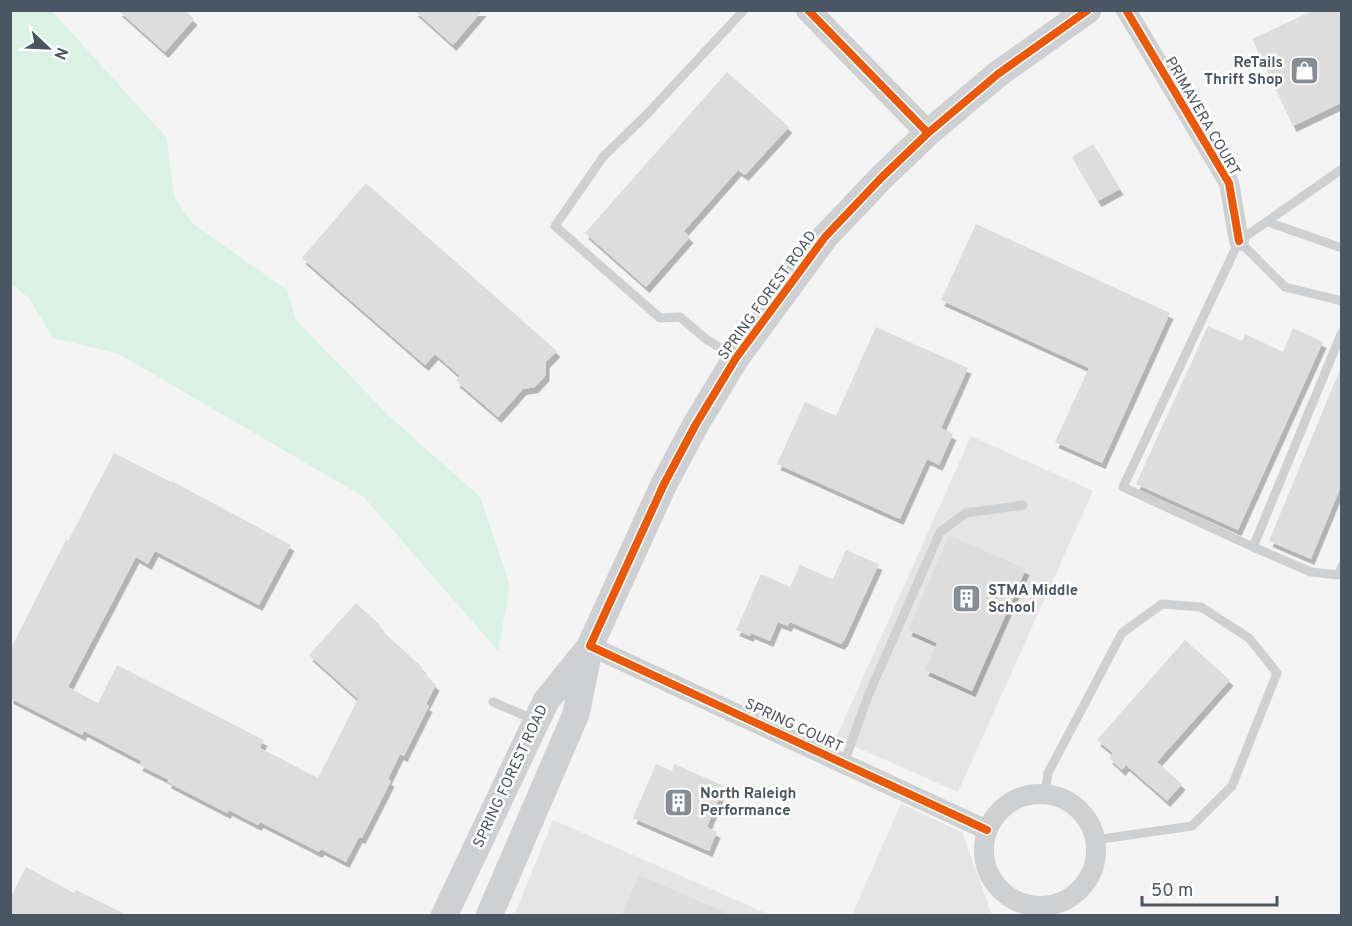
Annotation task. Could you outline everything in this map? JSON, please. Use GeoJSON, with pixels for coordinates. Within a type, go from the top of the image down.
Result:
{"type":"FeatureCollection","features":[{"type":"Feature","properties":{"kind":"main road","name":"SPRING FOREST ROAD"},"geometry":{"type":"LineString","coordinates":[[489,915],[576,714],[590,646],[664,484],[696,424],[736,358],[825,237],[882,177],[928,133],[998,74],[1088,10]]}},
{"type":"Feature","properties":{"kind":"main road","name":"SPRING FOREST ROAD"},"geometry":{"type":"LineString","coordinates":[[444,915],[546,701],[590,646]]}},
{"type":"Feature","properties":{"kind":"street"},"geometry":{"type":"LineString","coordinates":[[808,10],[928,133]]}},
{"type":"Feature","properties":{"kind":"street","name":"PRIMAVERA COURT"},"geometry":{"type":"LineString","coordinates":[[1126,10],[1228,183],[1239,241]]}},
{"type":"Feature","properties":{"kind":"street","name":"SPRING COURT"},"geometry":{"type":"LineString","coordinates":[[590,646],[987,830]]}},
{"type":"Feature","properties":{"kind":"street"},"geometry":{"type":"LineString","coordinates":[[1045,794],[1063,798],[1078,808],[1089,823],[1095,840],[1095,859],[1089,876],[1078,891],[1045,911],[1008,897],[995,884],[986,867],[983,848],[987,830],[996,814],[1010,802],[1027,795],[1045,794]]}},
{"type":"Feature","properties":{"kind":"lane"},"geometry":{"type":"LineString","coordinates":[[736,358],[706,339],[680,317],[660,318],[555,226],[603,157],[648,113],[744,10]]}},
{"type":"Feature","properties":{"kind":"lane"},"geometry":{"type":"LineString","coordinates":[[1341,169],[1239,241],[1124,487],[1311,572],[1338,574],[1341,566]]}},
{"type":"Feature","properties":{"kind":"lane"},"geometry":{"type":"LineString","coordinates":[[1268,222],[1341,248]]}},
{"type":"Feature","properties":{"kind":"lane"},"geometry":{"type":"LineString","coordinates":[[1239,241],[1285,287],[1341,301]]}},
{"type":"Feature","properties":{"kind":"lane"},"geometry":{"type":"LineString","coordinates":[[1253,547],[1341,332]]}},
{"type":"Feature","properties":{"kind":"lane"},"geometry":{"type":"LineString","coordinates":[[844,763],[867,696],[940,532],[966,513],[1023,505]]}},
{"type":"Feature","properties":{"kind":"lane"},"geometry":{"type":"LineString","coordinates":[[1045,794],[1048,773],[1122,633],[1162,604],[1202,607],[1249,638],[1277,673],[1232,786],[1192,826],[1095,840]]}},
{"type":"Feature","properties":{"kind":"lane"},"geometry":{"type":"LineString","coordinates":[[493,702],[537,720]]}},
{"type":"Feature","properties":{"kind":"shaded area"},"geometry":{"type":"Polygon","coordinates":[[[971,436],[1093,491],[958,792],[836,738],[971,436]]]}},
{"type":"Feature","properties":{"kind":"shaded area"},"geometry":{"type":"Polygon","coordinates":[[[901,804],[962,832],[992,915],[852,915],[901,804]]]}},
{"type":"Feature","properties":{"kind":"shaded area"},"geometry":{"type":"Polygon","coordinates":[[[553,820],[770,915],[514,916],[553,820]]]}},
{"type":"Feature","properties":{"kind":"green space"},"geometry":{"type":"Polygon","coordinates":[[[10,11],[52,11],[166,137],[175,198],[192,223],[287,290],[296,320],[389,416],[480,497],[510,585],[498,651],[364,497],[119,354],[53,338],[29,298],[11,284],[10,11]]]}},
{"type":"Feature","properties":{"kind":"building"},"geometry":{"type":"Polygon","coordinates":[[[118,10],[184,10],[194,19],[165,52],[118,10]]]}},
{"type":"Feature","properties":{"kind":"building"},"geometry":{"type":"Polygon","coordinates":[[[414,10],[483,10],[453,45],[414,10]]]}},
{"type":"Feature","properties":{"kind":"building","name":"ReTails Thrift Shop"},"geometry":{"type":"Polygon","coordinates":[[[1314,10],[1341,10],[1341,103],[1293,126],[1252,39],[1314,10]]]}},
{"type":"Feature","properties":{"kind":"building"},"geometry":{"type":"Polygon","coordinates":[[[727,72],[789,127],[745,175],[738,170],[684,231],[690,237],[646,287],[585,233],[727,72]]]}},
{"type":"Feature","properties":{"kind":"building"},"geometry":{"type":"Polygon","coordinates":[[[1093,144],[1120,189],[1098,201],[1072,157],[1093,144]]]}},
{"type":"Feature","properties":{"kind":"building"},"geometry":{"type":"Polygon","coordinates":[[[366,183],[557,351],[546,362],[546,375],[535,387],[523,389],[498,417],[456,381],[460,376],[435,354],[425,365],[302,258],[366,183]]]}},
{"type":"Feature","properties":{"kind":"building"},"geometry":{"type":"Polygon","coordinates":[[[976,224],[1170,313],[1102,463],[1055,442],[1089,368],[941,300],[976,224]]]}},
{"type":"Feature","properties":{"kind":"building"},"geometry":{"type":"Polygon","coordinates":[[[1208,326],[1242,341],[1245,334],[1283,352],[1293,328],[1323,342],[1238,530],[1136,484],[1208,326]]]}},
{"type":"Feature","properties":{"kind":"building"},"geometry":{"type":"Polygon","coordinates":[[[876,327],[968,368],[941,428],[953,434],[939,465],[927,459],[900,519],[777,464],[805,402],[836,416],[876,327]]]}},
{"type":"Feature","properties":{"kind":"building"},"geometry":{"type":"Polygon","coordinates":[[[1341,367],[1341,486],[1311,559],[1269,541],[1341,367]]]}},
{"type":"Feature","properties":{"kind":"building"},"geometry":{"type":"Polygon","coordinates":[[[114,453],[172,481],[291,545],[259,605],[155,551],[148,564],[136,557],[68,687],[98,703],[117,665],[264,740],[260,748],[318,778],[358,699],[309,655],[356,603],[381,626],[379,628],[423,668],[421,670],[436,685],[426,704],[429,706],[404,756],[400,754],[388,779],[391,781],[362,838],[359,837],[346,862],[321,849],[319,852],[260,822],[258,825],[229,810],[227,813],[167,782],[169,780],[139,765],[141,761],[84,731],[82,735],[10,698],[10,650],[66,540],[68,541],[114,453]]]}},
{"type":"Feature","properties":{"kind":"building","name":"STMA Middle School"},"geometry":{"type":"Polygon","coordinates":[[[949,535],[1026,569],[972,691],[925,670],[937,643],[908,630],[949,535]]]}},
{"type":"Feature","properties":{"kind":"building"},"geometry":{"type":"Polygon","coordinates":[[[846,550],[879,564],[841,644],[790,622],[788,626],[778,622],[770,641],[736,630],[761,574],[790,587],[800,565],[833,579],[846,550]]]}},
{"type":"Feature","properties":{"kind":"building"},"geometry":{"type":"Polygon","coordinates":[[[1185,640],[1230,680],[1157,762],[1182,784],[1167,801],[1126,765],[1122,770],[1109,758],[1113,753],[1097,740],[1185,640]]]}},
{"type":"Feature","properties":{"kind":"building","name":"North Raleigh Performance"},"geometry":{"type":"Polygon","coordinates":[[[656,764],[672,771],[674,764],[724,786],[707,827],[717,832],[709,851],[633,818],[656,764]]]}},
{"type":"Feature","properties":{"kind":"building"},"geometry":{"type":"Polygon","coordinates":[[[26,867],[74,893],[76,890],[127,915],[10,915],[10,899],[26,867]]]}},
{"type":"Feature","properties":{"kind":"building"},"geometry":{"type":"Polygon","coordinates":[[[639,875],[731,915],[621,915],[639,875]]]}},
{"type":"Feature","properties":{"kind":"cycle path"},"geometry":{"type":"LineString","coordinates":[[808,10],[928,133]]}},
{"type":"Feature","properties":{"kind":"cycle path"},"geometry":{"type":"LineString","coordinates":[[987,830],[590,646],[664,484],[696,424],[736,358],[825,237],[928,133],[998,74],[1088,10]]}},
{"type":"Feature","properties":{"kind":"cycle path"},"geometry":{"type":"LineString","coordinates":[[1126,10],[1229,183],[1239,241]]}},
{"type":"Feature","properties":{"kind":"place","name":"ReTails Thrift Shop"},"geometry":{"type":"Point","coordinates":[1304,71]}},
{"type":"Feature","properties":{"kind":"place","name":"STMA Middle School"},"geometry":{"type":"Point","coordinates":[967,599]}},
{"type":"Feature","properties":{"kind":"place","name":"North Raleigh Performance"},"geometry":{"type":"Point","coordinates":[679,802]}}]}
